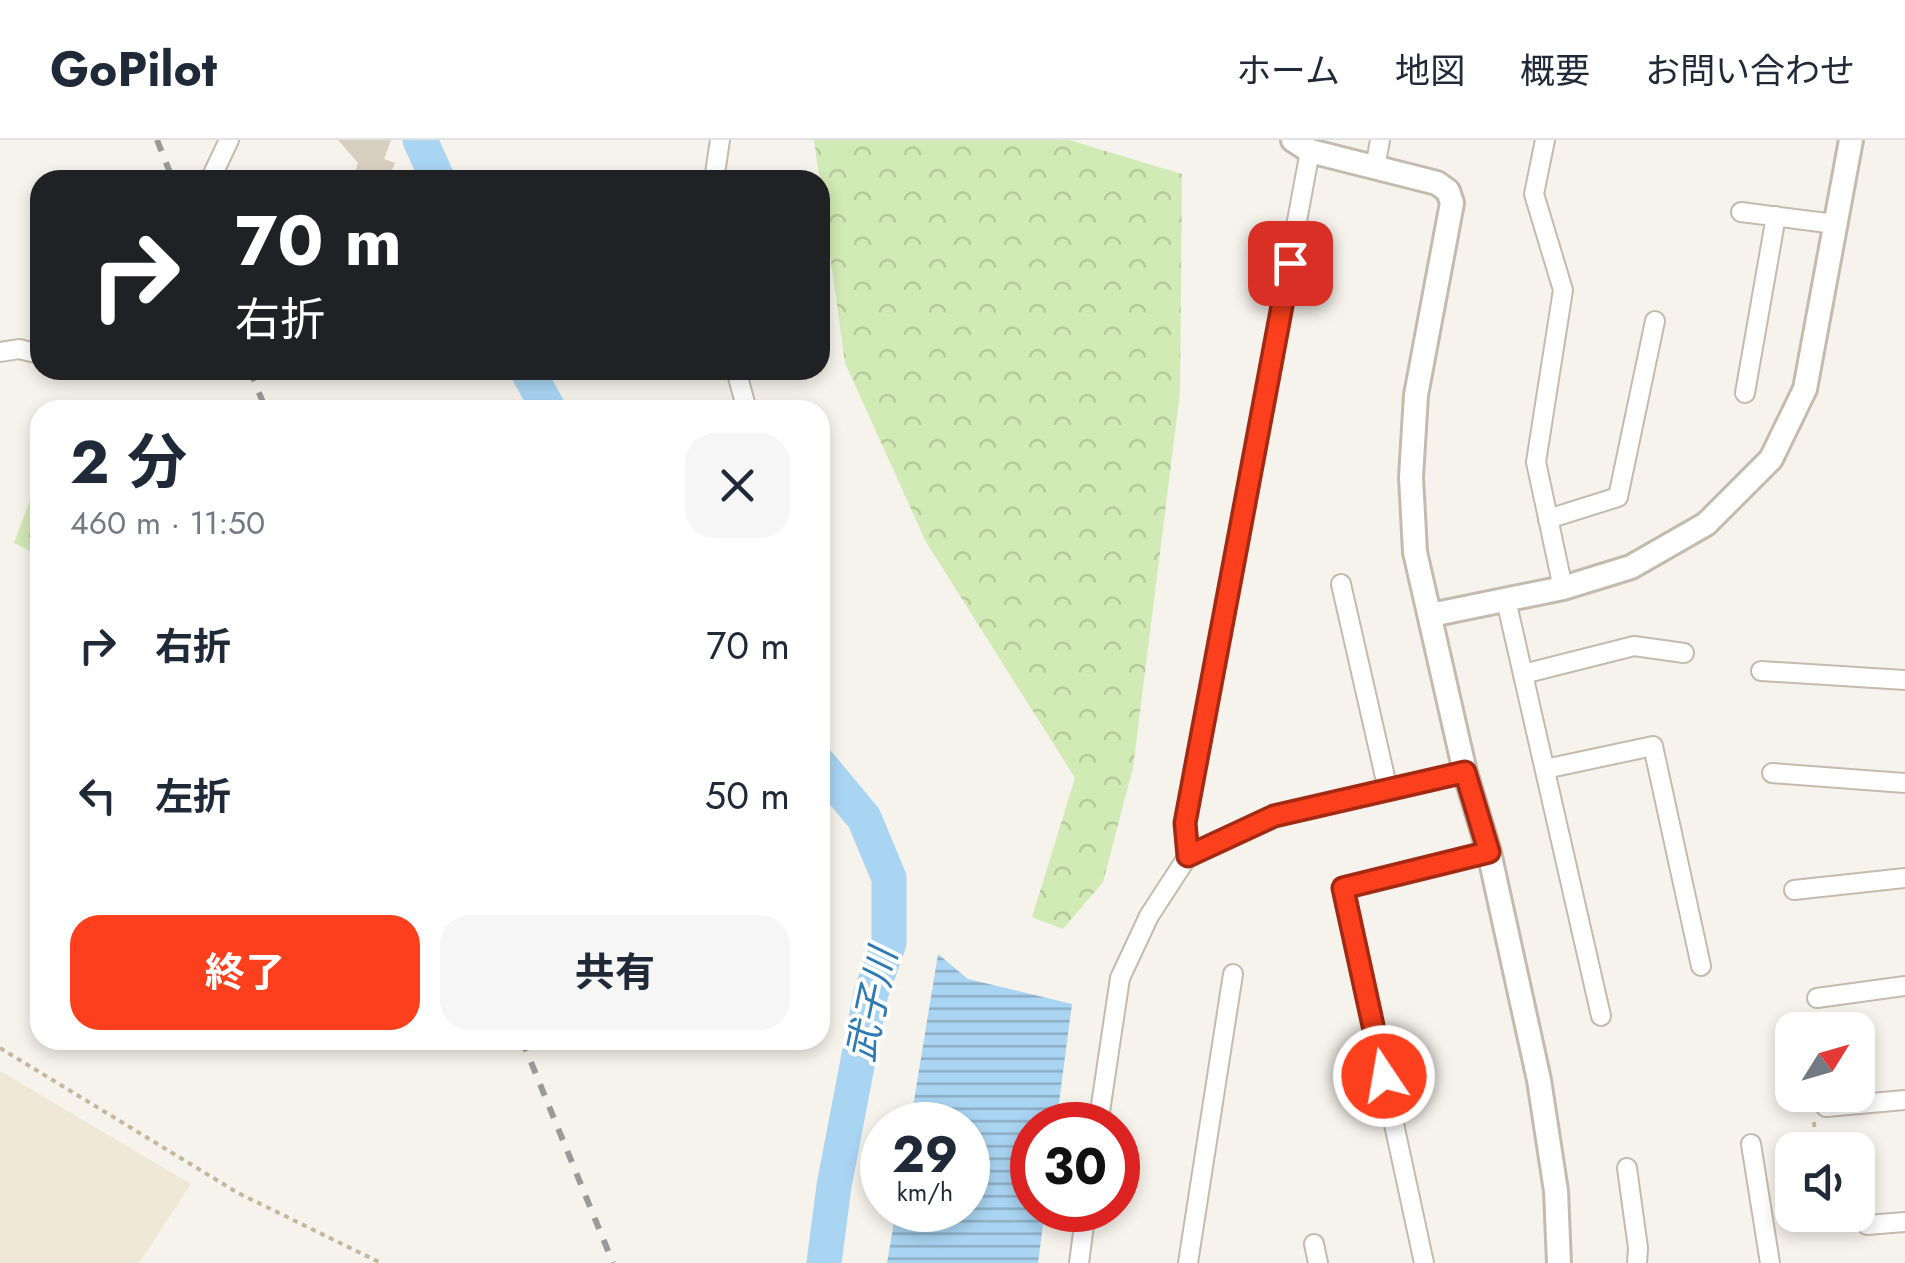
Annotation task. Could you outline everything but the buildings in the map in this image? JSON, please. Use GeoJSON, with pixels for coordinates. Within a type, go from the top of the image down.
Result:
{"type":"FeatureCollection","features":[{"type":"Feature","properties":{"kind":"street"},"geometry":{"type":"LineString","coordinates":[[215,170],[229,140]]}},
{"type":"Feature","properties":{"kind":"street"},"geometry":{"type":"LineString","coordinates":[[716,170],[720,140]]}},
{"type":"Feature","properties":{"kind":"street"},"geometry":{"type":"LineString","coordinates":[[1376,168],[1380,140]]}},
{"type":"Feature","properties":{"kind":"street"},"geometry":{"type":"LineString","coordinates":[[1545,140],[1534,194],[1563,290],[1536,462],[1563,588]]}},
{"type":"Feature","properties":{"kind":"street"},"geometry":{"type":"LineString","coordinates":[[1431,614],[1563,588],[1630,568],[1706,524],[1771,459],[1805,388],[1850,140]]}},
{"type":"Feature","properties":{"kind":"street"},"geometry":{"type":"LineString","coordinates":[[1188,856],[1185,823],[1302,145],[1438,183],[1448,191],[1452,204],[1416,395],[1411,478],[1415,552],[1465,772],[1489,852],[1539,1080],[1556,1191],[1559,1263]]}},
{"type":"Feature","properties":{"kind":"street"},"geometry":{"type":"LineString","coordinates":[[1740,212],[1835,224]]}},
{"type":"Feature","properties":{"kind":"street"},"geometry":{"type":"LineString","coordinates":[[1745,393],[1776,216]]}},
{"type":"Feature","properties":{"kind":"street"},"geometry":{"type":"LineString","coordinates":[[1548,519],[1618,497],[1655,321]]}},
{"type":"Feature","properties":{"kind":"street"},"geometry":{"type":"LineString","coordinates":[[0,352],[19,348],[30,351]]}},
{"type":"Feature","properties":{"kind":"street"},"geometry":{"type":"LineString","coordinates":[[1341,584],[1388,790]]}},
{"type":"Feature","properties":{"kind":"street"},"geometry":{"type":"LineString","coordinates":[[1506,600],[1601,1016]]}},
{"type":"Feature","properties":{"kind":"street"},"geometry":{"type":"LineString","coordinates":[[1523,674],[1634,646],[1684,652]]}},
{"type":"Feature","properties":{"kind":"street"},"geometry":{"type":"LineString","coordinates":[[1760,671],[1905,680]]}},
{"type":"Feature","properties":{"kind":"street"},"geometry":{"type":"LineString","coordinates":[[1545,769],[1654,746],[1701,966]]}},
{"type":"Feature","properties":{"kind":"street"},"geometry":{"type":"LineString","coordinates":[[1101,1102],[1120,978],[1149,916],[1188,856],[1274,816],[1465,772]]}},
{"type":"Feature","properties":{"kind":"street"},"geometry":{"type":"LineString","coordinates":[[1772,773],[1905,782]]}},
{"type":"Feature","properties":{"kind":"street"},"geometry":{"type":"LineString","coordinates":[[1424,1263],[1343,888],[1489,852]]}},
{"type":"Feature","properties":{"kind":"street"},"geometry":{"type":"LineString","coordinates":[[1794,890],[1905,878]]}},
{"type":"Feature","properties":{"kind":"street"},"geometry":{"type":"LineString","coordinates":[[1188,1263],[1233,974]]}},
{"type":"Feature","properties":{"kind":"street"},"geometry":{"type":"LineString","coordinates":[[1817,998],[1905,986]]}},
{"type":"Feature","properties":{"kind":"street"},"geometry":{"type":"LineString","coordinates":[[1875,1103],[1905,1100]]}},
{"type":"Feature","properties":{"kind":"street"},"geometry":{"type":"LineString","coordinates":[[1751,1144],[1770,1263]]}},
{"type":"Feature","properties":{"kind":"street"},"geometry":{"type":"LineString","coordinates":[[1626,1168],[1637,1263]]}},
{"type":"Feature","properties":{"kind":"street"},"geometry":{"type":"LineString","coordinates":[[1875,1225],[1905,1222]]}},
{"type":"Feature","properties":{"kind":"street"},"geometry":{"type":"LineString","coordinates":[[1078,1263],[1083,1232]]}},
{"type":"Feature","properties":{"kind":"path"},"geometry":{"type":"LineString","coordinates":[[0,1048],[238,1193],[382,1263]]}},
{"type":"Feature","properties":{"kind":"shaded area"},"geometry":{"type":"Polygon","coordinates":[[[0,1071],[191,1184],[139,1263],[0,1263],[0,1071]]]}},
{"type":"Feature","properties":{"kind":"green space"},"geometry":{"type":"Polygon","coordinates":[[[814,140],[1069,140],[1182,174],[1180,393],[1133,768],[1103,882],[1063,929],[1032,917],[1075,778],[926,542],[845,363],[830,255],[830,170],[818,170],[814,140]]]}},
{"type":"Feature","properties":{"kind":"green space"},"geometry":{"type":"Polygon","coordinates":[[[30,501],[30,551],[14,543],[30,501]]]}},
{"type":"Feature","properties":{"kind":"water"},"geometry":{"type":"Polygon","coordinates":[[[938,954],[968,979],[1072,1004],[1059,1102],[1010,1102],[1010,1232],[1042,1232],[1038,1263],[887,1263],[892,1232],[990,1232],[990,1102],[914,1102],[938,954]]]}},
{"type":"Feature","properties":{"kind":"waterway","name":"武子川"},"geometry":{"type":"LineString","coordinates":[[420,140],[434,170]]}},
{"type":"Feature","properties":{"kind":"waterway","name":"武子川"},"geometry":{"type":"LineString","coordinates":[[532,380],[544,400]]}},
{"type":"Feature","properties":{"kind":"waterway","name":"武子川"},"geometry":{"type":"LineString","coordinates":[[824,1263],[834,1186],[871,993],[889,943],[889,878],[864,818],[830,777]]}},
{"type":"Feature","properties":{"kind":"railway"},"geometry":{"type":"LineString","coordinates":[[157,140],[169,170]]}},
{"type":"Feature","properties":{"kind":"railway"},"geometry":{"type":"LineString","coordinates":[[254,380],[262,400]]}},
{"type":"Feature","properties":{"kind":"railway"},"geometry":{"type":"LineString","coordinates":[[526,1050],[613,1263]]}},
{"type":"Feature","properties":{"kind":"route"},"geometry":{"type":"LineString","coordinates":[[1290,263],[1185,823],[1188,856],[1274,816],[1465,772],[1489,852],[1343,888],[1384,1076]]}}]}
